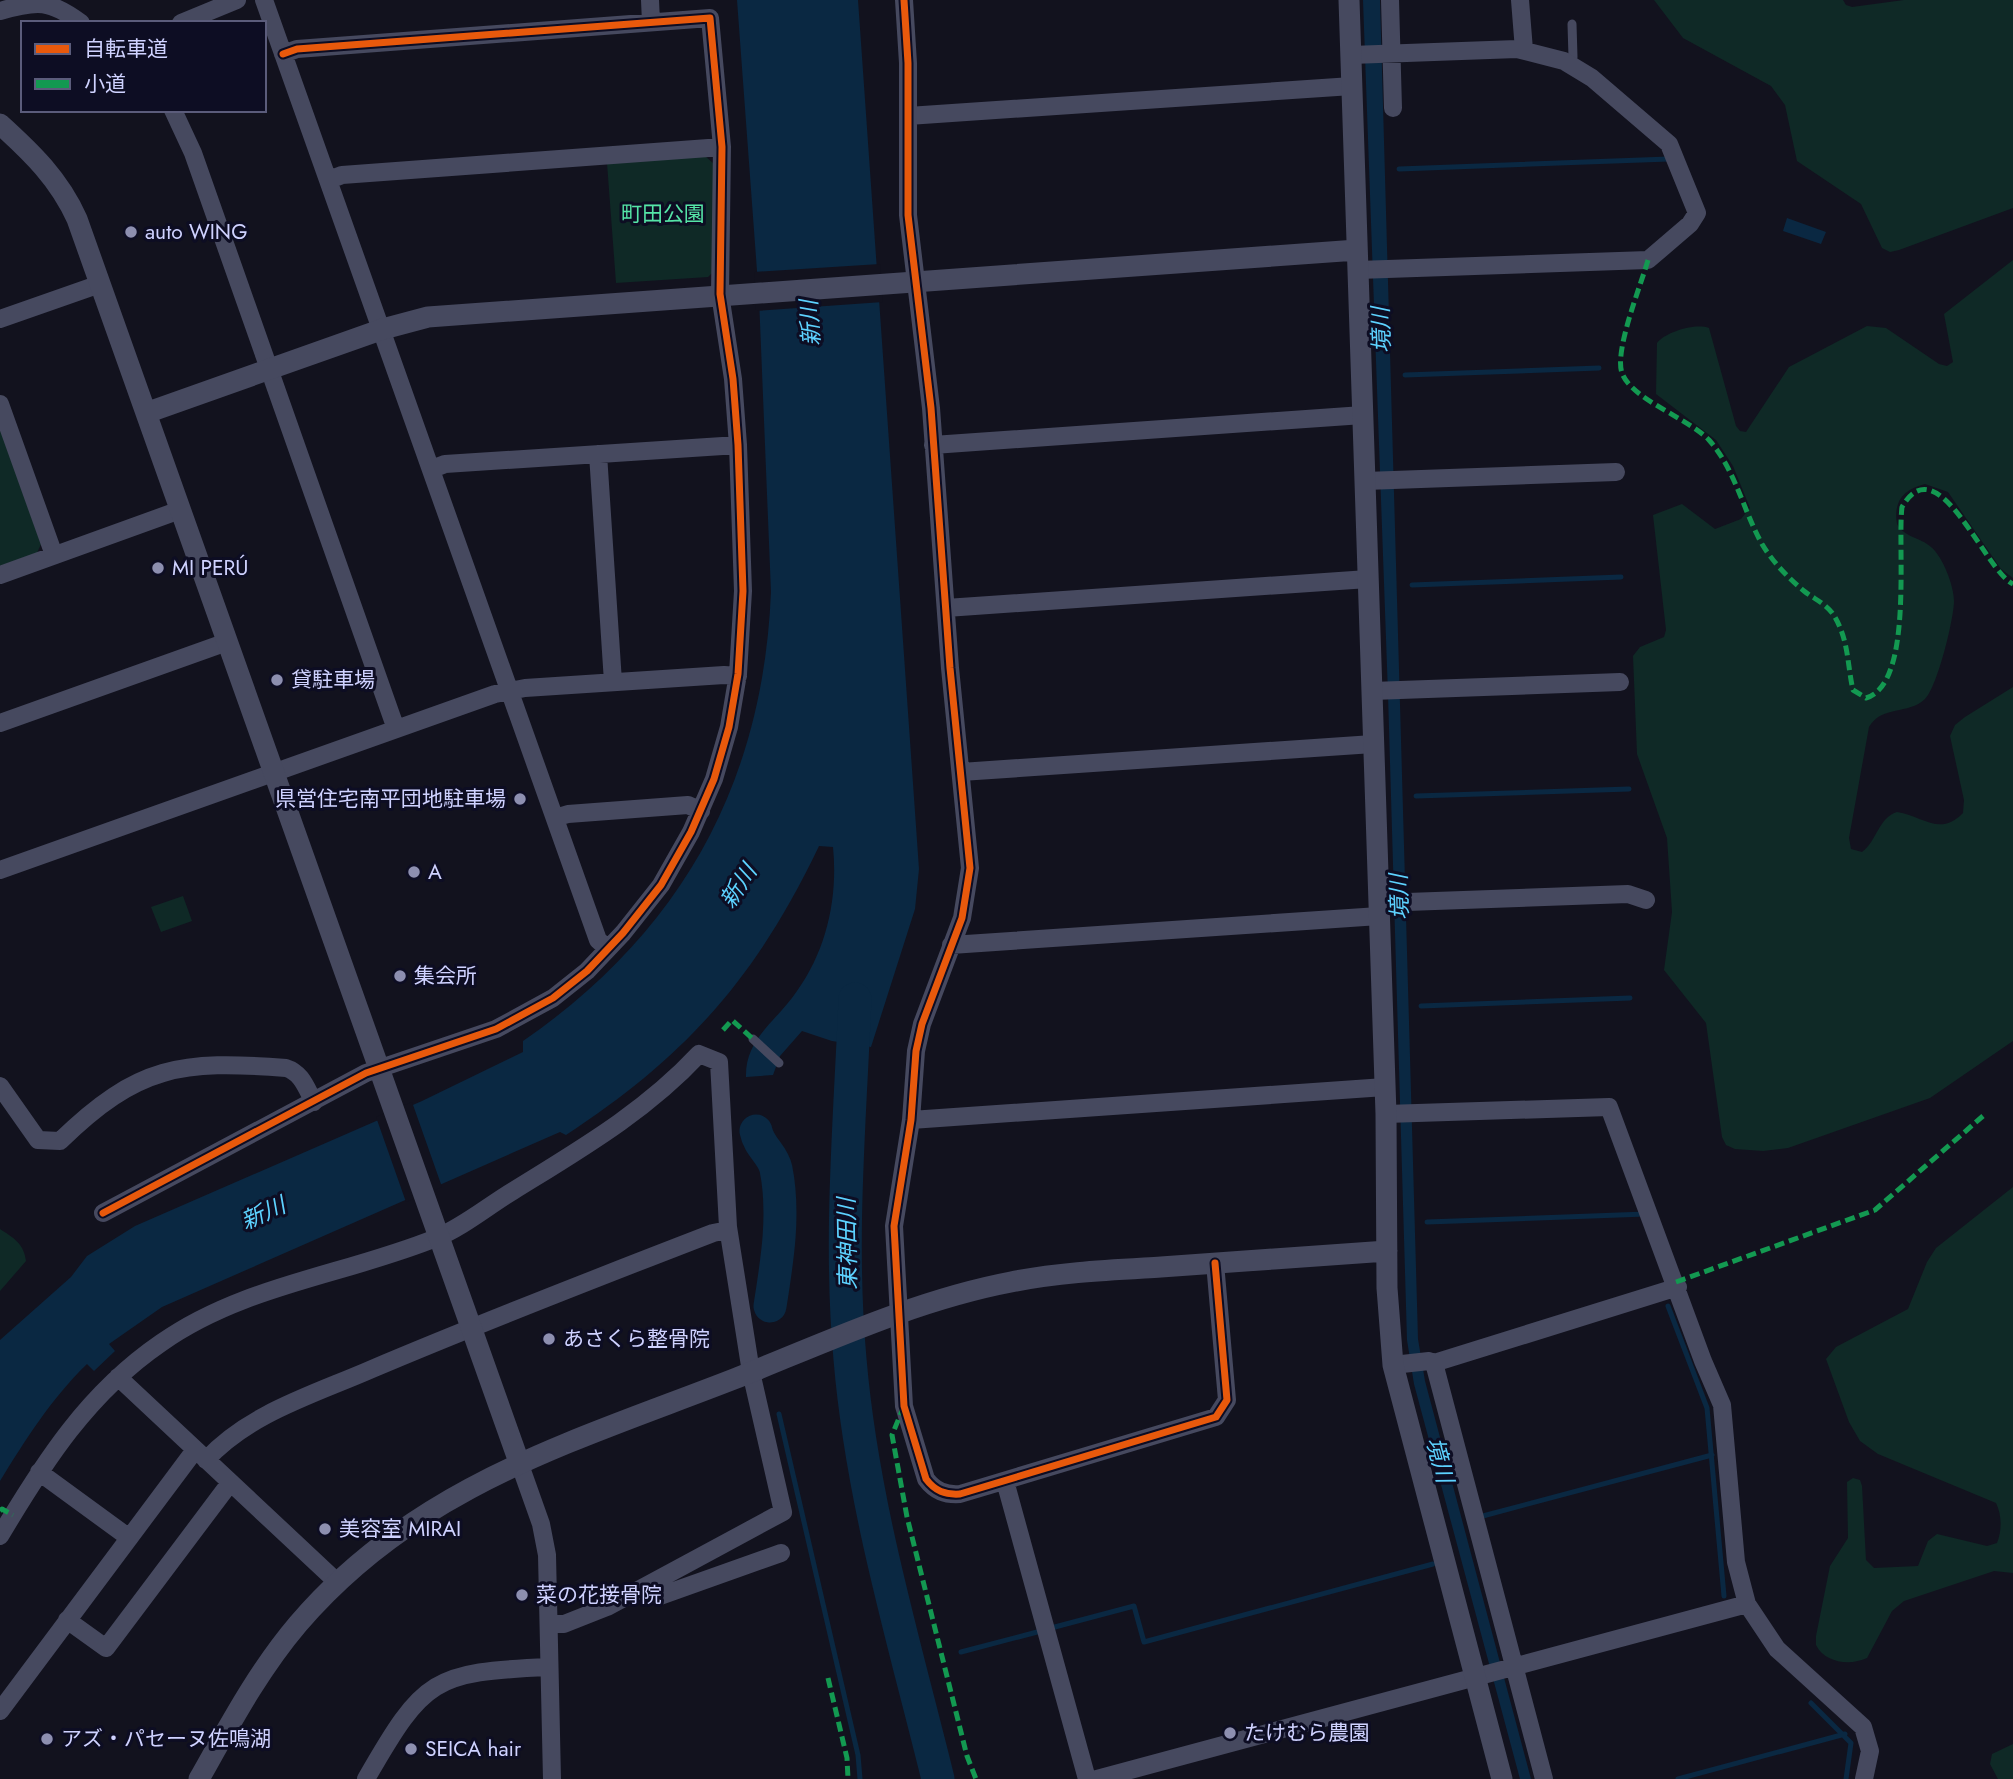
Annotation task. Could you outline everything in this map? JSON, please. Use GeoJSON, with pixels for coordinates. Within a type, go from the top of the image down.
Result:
{"type":"FeatureCollection","features":[{"type":"Feature","properties":{"kind":"street"},"geometry":{"type":"LineString","coordinates":[[0,11],[33,0],[49,1],[64,8],[79,21]]}},
{"type":"Feature","properties":{"kind":"street"},"geometry":{"type":"LineString","coordinates":[[186,21],[237,0]]}},
{"type":"Feature","properties":{"kind":"street"},"geometry":{"type":"LineString","coordinates":[[264,0],[598,940],[608,949]]}},
{"type":"Feature","properties":{"kind":"street"},"geometry":{"type":"LineString","coordinates":[[650,0],[652,22]]}},
{"type":"Feature","properties":{"kind":"street"},"geometry":{"type":"LineString","coordinates":[[904,0],[908,116],[905,281],[933,444],[970,868],[968,892],[922,1024],[916,1051],[911,1119],[894,1226],[891,1317],[904,1406],[926,1479],[932,1487],[950,1495],[1210,1420],[1222,1413],[1227,1400],[1215,1263]]}},
{"type":"Feature","properties":{"kind":"street"},"geometry":{"type":"LineString","coordinates":[[1349,0],[1356,55],[1352,86],[1361,264],[1363,415],[1370,481],[1368,579],[1377,691],[1373,744],[1382,907],[1385,1087],[1390,1114],[1387,1251],[1399,1364],[1480,1676],[1502,1779]]}},
{"type":"Feature","properties":{"kind":"street"},"geometry":{"type":"LineString","coordinates":[[1390,0],[1388,54],[1393,108]]}},
{"type":"Feature","properties":{"kind":"street"},"geometry":{"type":"LineString","coordinates":[[1520,0],[1524,50]]}},
{"type":"Feature","properties":{"kind":"street"},"geometry":{"type":"LineString","coordinates":[[103,1213],[379,1068],[516,1020],[570,985],[608,949],[661,885],[701,811],[722,753],[737,676],[743,591],[738,445],[722,147],[710,18],[297,49],[283,54]]}},
{"type":"Feature","properties":{"kind":"street"},"geometry":{"type":"LineString","coordinates":[[146,413],[383,329],[456,314],[905,281],[1361,264],[1391,269],[1648,260],[1695,219],[1696,206],[1670,144],[1592,78],[1569,64],[1524,50],[1356,55]]}},
{"type":"Feature","properties":{"kind":"street"},"geometry":{"type":"LineString","coordinates":[[908,116],[1352,86]]}},
{"type":"Feature","properties":{"kind":"street"},"geometry":{"type":"LineString","coordinates":[[174,112],[185,131],[397,729]]}},
{"type":"Feature","properties":{"kind":"street"},"geometry":{"type":"LineString","coordinates":[[0,124],[58,183],[77,219],[545,1539],[552,1779]]}},
{"type":"Feature","properties":{"kind":"street"},"geometry":{"type":"LineString","coordinates":[[329,180],[342,176],[722,147]]}},
{"type":"Feature","properties":{"kind":"street"},"geometry":{"type":"LineString","coordinates":[[0,319],[100,284]]}},
{"type":"Feature","properties":{"kind":"street"},"geometry":{"type":"LineString","coordinates":[[0,404],[54,555]]}},
{"type":"Feature","properties":{"kind":"street"},"geometry":{"type":"LineString","coordinates":[[933,444],[1363,415]]}},
{"type":"Feature","properties":{"kind":"street"},"geometry":{"type":"LineString","coordinates":[[432,469],[445,464],[738,445]]}},
{"type":"Feature","properties":{"kind":"street"},"geometry":{"type":"LineString","coordinates":[[598,454],[613,682]]}},
{"type":"Feature","properties":{"kind":"street"},"geometry":{"type":"LineString","coordinates":[[1370,481],[1616,472]]}},
{"type":"Feature","properties":{"kind":"street"},"geometry":{"type":"LineString","coordinates":[[0,575],[180,510]]}},
{"type":"Feature","properties":{"kind":"street"},"geometry":{"type":"LineString","coordinates":[[946,608],[1368,579]]}},
{"type":"Feature","properties":{"kind":"street"},"geometry":{"type":"LineString","coordinates":[[0,723],[228,642]]}},
{"type":"Feature","properties":{"kind":"street"},"geometry":{"type":"LineString","coordinates":[[0,870],[510,691],[613,682],[737,676]]}},
{"type":"Feature","properties":{"kind":"street"},"geometry":{"type":"LineString","coordinates":[[1377,691],[1620,682]]}},
{"type":"Feature","properties":{"kind":"street"},"geometry":{"type":"LineString","coordinates":[[961,772],[1373,744]]}},
{"type":"Feature","properties":{"kind":"street"},"geometry":{"type":"LineString","coordinates":[[555,818],[568,814],[688,805],[701,811]]}},
{"type":"Feature","properties":{"kind":"street"},"geometry":{"type":"LineString","coordinates":[[951,945],[1382,907],[1411,902],[1628,894],[1646,900]]}},
{"type":"Feature","properties":{"kind":"street"},"geometry":{"type":"LineString","coordinates":[[0,1536],[73,1423],[118,1377],[162,1342],[217,1311],[268,1291],[439,1237],[618,1125],[662,1091],[699,1054],[719,1062],[728,1230],[751,1372],[783,1512],[607,1607],[564,1624],[549,1624]]}},
{"type":"Feature","properties":{"kind":"street"},"geometry":{"type":"LineString","coordinates":[[0,1086],[38,1140],[60,1141],[96,1107],[132,1084],[194,1065],[286,1068],[295,1071],[301,1078],[314,1102]]}},
{"type":"Feature","properties":{"kind":"street"},"geometry":{"type":"LineString","coordinates":[[911,1119],[1385,1087]]}},
{"type":"Feature","properties":{"kind":"street"},"geometry":{"type":"LineString","coordinates":[[1390,1114],[1609,1107],[1723,1405],[1736,1562],[1747,1604],[1777,1649],[1863,1727],[1870,1751],[1864,1779]]}},
{"type":"Feature","properties":{"kind":"street"},"geometry":{"type":"LineString","coordinates":[[0,1711],[128,1537],[200,1455],[264,1417],[471,1327],[713,1233],[728,1230]]}},
{"type":"Feature","properties":{"kind":"street"},"geometry":{"type":"LineString","coordinates":[[201,1778],[263,1670],[298,1624],[337,1582],[418,1517],[479,1481],[519,1462],[891,1317],[953,1296],[1010,1282],[1068,1273],[1387,1251]]}},
{"type":"Feature","properties":{"kind":"street"},"geometry":{"type":"LineString","coordinates":[[1399,1364],[1430,1362],[1678,1287]]}},
{"type":"Feature","properties":{"kind":"street"},"geometry":{"type":"LineString","coordinates":[[1430,1362],[1511,1668],[1544,1779]]}},
{"type":"Feature","properties":{"kind":"street"},"geometry":{"type":"LineString","coordinates":[[118,1377],[337,1582]]}},
{"type":"Feature","properties":{"kind":"street"},"geometry":{"type":"LineString","coordinates":[[39,1472],[128,1537]]}},
{"type":"Feature","properties":{"kind":"street"},"geometry":{"type":"LineString","coordinates":[[1005,1480],[1087,1779]]}},
{"type":"Feature","properties":{"kind":"street"},"geometry":{"type":"LineString","coordinates":[[67,1620],[106,1648],[230,1483]]}},
{"type":"Feature","properties":{"kind":"street"},"geometry":{"type":"LineString","coordinates":[[653,1582],[660,1595],[781,1553]]}},
{"type":"Feature","properties":{"kind":"street"},"geometry":{"type":"LineString","coordinates":[[1097,1779],[1747,1604]]}},
{"type":"Feature","properties":{"kind":"street"},"geometry":{"type":"LineString","coordinates":[[366,1779],[399,1721],[410,1707],[439,1684],[474,1671],[549,1667]]}},
{"type":"Feature","properties":{"kind":"lane"},"geometry":{"type":"LineString","coordinates":[[1569,64],[1573,57],[1573,24]]}},
{"type":"Feature","properties":{"kind":"lane"},"geometry":{"type":"LineString","coordinates":[[753,1039],[779,1063]]}},
{"type":"Feature","properties":{"kind":"green space"},"geometry":{"type":"Polygon","coordinates":[[[1654,0],[1843,0],[1846,5],[1852,7],[1904,0],[2013,0],[2013,208],[1899,250],[1890,252],[1882,248],[1861,204],[1797,161],[1785,105],[1771,86],[1683,38],[1654,0]]]}},
{"type":"Feature","properties":{"kind":"green space","name":"町田公園"},"geometry":{"type":"Polygon","coordinates":[[[705,156],[714,164],[713,272],[708,277],[616,283],[607,163],[705,156]]]}},
{"type":"Feature","properties":{"kind":"green space"},"geometry":{"type":"Polygon","coordinates":[[[2013,260],[2013,578],[2001,569],[1948,492],[1925,484],[1911,489],[1902,497],[1897,509],[1897,524],[1904,532],[1931,547],[1940,558],[1952,588],[1953,610],[1935,682],[1925,699],[1911,707],[1881,716],[1869,727],[1849,838],[1851,849],[1862,852],[1886,819],[1897,812],[1939,824],[1947,824],[1963,813],[1964,800],[1950,736],[1955,725],[1965,717],[2013,687],[2013,1041],[1930,1098],[1788,1148],[1763,1151],[1735,1149],[1726,1145],[1722,1137],[1706,1023],[1664,970],[1672,912],[1667,838],[1637,754],[1633,656],[1640,647],[1664,637],[1666,630],[1653,515],[1682,504],[1715,529],[1741,519],[1750,508],[1733,466],[1716,440],[1656,394],[1657,343],[1667,335],[1681,330],[1709,328],[1736,426],[1740,431],[1746,432],[1789,367],[1867,326],[1886,328],[1939,364],[1947,366],[1953,362],[1944,314],[2013,260]]]}},
{"type":"Feature","properties":{"kind":"green space"},"geometry":{"type":"Polygon","coordinates":[[[0,429],[41,544],[37,553],[0,566],[0,429]]]}},
{"type":"Feature","properties":{"kind":"green space"},"geometry":{"type":"Polygon","coordinates":[[[183,896],[192,921],[161,932],[151,907],[183,896]]]}},
{"type":"Feature","properties":{"kind":"green space"},"geometry":{"type":"Polygon","coordinates":[[[2013,1187],[2013,1573],[1994,1571],[1904,1601],[1892,1611],[1867,1658],[1853,1662],[1832,1659],[1820,1651],[1816,1645],[1816,1636],[1830,1566],[1848,1538],[1847,1482],[1853,1478],[1860,1480],[1862,1486],[1866,1560],[1874,1568],[1918,1566],[1928,1541],[1937,1534],[1987,1546],[1997,1543],[2001,1523],[1996,1503],[1878,1454],[1860,1441],[1849,1422],[1826,1359],[1836,1347],[1908,1309],[1927,1262],[1936,1248],[2013,1187]]]}},
{"type":"Feature","properties":{"kind":"green space"},"geometry":{"type":"Polygon","coordinates":[[[0,1229],[21,1246],[26,1261],[0,1291],[0,1229]]]}},
{"type":"Feature","properties":{"kind":"green space"},"geometry":{"type":"Polygon","coordinates":[[[2013,1744],[2013,1779],[1998,1779],[1990,1764],[1992,1754],[2013,1744]]]}},
{"type":"Feature","properties":{"kind":"water","name":"新川"},"geometry":{"type":"Polygon","coordinates":[[[737,0],[858,0],[919,869],[915,909],[871,1047],[832,1041],[802,1031],[780,1056],[773,1075],[746,1077],[747,1063],[756,1041],[797,991],[823,940],[832,903],[834,866],[833,847],[819,846],[795,893],[744,974],[715,1010],[648,1075],[566,1135],[560,1132],[162,1307],[109,1344],[115,1351],[94,1371],[87,1364],[74,1377],[40,1420],[0,1481],[0,1340],[71,1277],[87,1256],[135,1226],[422,1101],[523,1052],[523,1041],[579,998],[627,952],[669,902],[703,848],[731,790],[751,728],[765,662],[771,592],[759,298],[737,0]]]}},
{"type":"Feature","properties":{"kind":"water","name":"境川"},"geometry":{"type":"Polygon","coordinates":[[[1363,0],[1380,0],[1418,1339],[1425,1381],[1531,1779],[1520,1779],[1414,1384],[1407,1340],[1388,694],[1363,0]]]}},
{"type":"Feature","properties":{"kind":"water"},"geometry":{"type":"Polygon","coordinates":[[[1787,218],[1826,232],[1821,244],[1783,231],[1787,218]]]}},
{"type":"Feature","properties":{"kind":"pier"},"geometry":{"type":"Polygon","coordinates":[[[880,264],[883,302],[756,311],[754,272],[880,264]]]}},
{"type":"Feature","properties":{"kind":"pier"},"geometry":{"type":"Polygon","coordinates":[[[412,1102],[442,1187],[406,1202],[376,1117],[412,1102]]]}},
{"type":"Feature","properties":{"kind":"waterway"},"geometry":{"type":"LineString","coordinates":[[1399,169],[1669,159]]}},
{"type":"Feature","properties":{"kind":"waterway"},"geometry":{"type":"LineString","coordinates":[[1405,375],[1599,368]]}},
{"type":"Feature","properties":{"kind":"waterway"},"geometry":{"type":"LineString","coordinates":[[1412,585],[1621,577]]}},
{"type":"Feature","properties":{"kind":"waterway"},"geometry":{"type":"LineString","coordinates":[[1416,796],[1629,789]]}},
{"type":"Feature","properties":{"kind":"waterway"},"geometry":{"type":"LineString","coordinates":[[1421,1006],[1630,998]]}},
{"type":"Feature","properties":{"kind":"waterway","name":"東神田川"},"geometry":{"type":"LineString","coordinates":[[855,999],[845,1224],[850,1359],[864,1466],[874,1518],[938,1779]]}},
{"type":"Feature","properties":{"kind":"waterway"},"geometry":{"type":"LineString","coordinates":[[756,1131],[772,1159],[779,1186],[779,1238],[770,1306]]}},
{"type":"Feature","properties":{"kind":"waterway"},"geometry":{"type":"LineString","coordinates":[[1427,1222],[1646,1214]]}},
{"type":"Feature","properties":{"kind":"waterway"},"geometry":{"type":"LineString","coordinates":[[1668,1306],[1707,1408],[1724,1596]]}},
{"type":"Feature","properties":{"kind":"waterway"},"geometry":{"type":"LineString","coordinates":[[779,1414],[858,1755],[860,1779]]}},
{"type":"Feature","properties":{"kind":"waterway"},"geometry":{"type":"LineString","coordinates":[[1479,1517],[1712,1455]]}},
{"type":"Feature","properties":{"kind":"waterway"},"geometry":{"type":"LineString","coordinates":[[1051,1628],[1134,1606],[1144,1642],[1433,1564]]}},
{"type":"Feature","properties":{"kind":"waterway"},"geometry":{"type":"LineString","coordinates":[[961,1652],[1041,1631]]}},
{"type":"Feature","properties":{"kind":"waterway"},"geometry":{"type":"LineString","coordinates":[[1811,1703],[1851,1743],[1846,1779]]}},
{"type":"Feature","properties":{"kind":"waterway"},"geometry":{"type":"LineString","coordinates":[[1678,1779],[1845,1734]]}},
{"type":"Feature","properties":{"kind":"marked path"},"geometry":{"type":"LineString","coordinates":[[1648,260],[1625,334],[1622,373],[1636,391],[1700,432],[1718,451],[1755,531],[1775,563],[1792,581],[1833,614],[1845,642],[1853,690],[1866,698],[1881,687],[1891,668],[1900,612],[1902,507],[1916,492],[1930,490],[1945,500],[2001,574],[2013,584]]}},
{"type":"Feature","properties":{"kind":"marked path"},"geometry":{"type":"LineString","coordinates":[[723,1030],[732,1020],[753,1039]]}},
{"type":"Feature","properties":{"kind":"marked path"},"geometry":{"type":"LineString","coordinates":[[1676,1282],[1875,1210],[1983,1116]]}},
{"type":"Feature","properties":{"kind":"marked path"},"geometry":{"type":"LineString","coordinates":[[904,1406],[892,1435],[907,1517],[967,1756],[976,1779]]}},
{"type":"Feature","properties":{"kind":"marked path"},"geometry":{"type":"LineString","coordinates":[[0,1511],[2,1509],[13,1515]]}},
{"type":"Feature","properties":{"kind":"marked path"},"geometry":{"type":"LineString","coordinates":[[828,1678],[847,1758],[848,1779]]}},
{"type":"Feature","properties":{"kind":"cycle path"},"geometry":{"type":"LineString","coordinates":[[904,0],[908,63],[908,215],[931,408],[950,668],[970,868],[962,918],[922,1024],[916,1051],[911,1120],[894,1226],[904,1406],[926,1479],[941,1491],[960,1494],[1216,1417],[1227,1400],[1215,1263]]}},
{"type":"Feature","properties":{"kind":"cycle path"},"geometry":{"type":"LineString","coordinates":[[103,1213],[366,1073],[496,1029],[553,998],[587,971],[623,933],[661,885],[691,832],[714,779],[729,727],[738,674],[743,591],[738,445],[733,379],[720,294],[722,147],[710,18],[297,49],[283,54]]}},
{"type":"Feature","properties":{"kind":"place","name":"auto WING"},"geometry":{"type":"Point","coordinates":[131,232]}},
{"type":"Feature","properties":{"kind":"place","name":"MI PERÚ"},"geometry":{"type":"Point","coordinates":[158,568]}},
{"type":"Feature","properties":{"kind":"place","name":"貸駐車場"},"geometry":{"type":"Point","coordinates":[277,680]}},
{"type":"Feature","properties":{"kind":"place","name":"県営住宅南平団地駐車場"},"geometry":{"type":"Point","coordinates":[520,799]}},
{"type":"Feature","properties":{"kind":"place","name":"A"},"geometry":{"type":"Point","coordinates":[414,872]}},
{"type":"Feature","properties":{"kind":"place","name":"集会所"},"geometry":{"type":"Point","coordinates":[400,976]}},
{"type":"Feature","properties":{"kind":"place","name":"あさくら整骨院"},"geometry":{"type":"Point","coordinates":[549,1339]}},
{"type":"Feature","properties":{"kind":"place","name":"美容室 MIRAI"},"geometry":{"type":"Point","coordinates":[325,1529]}},
{"type":"Feature","properties":{"kind":"place","name":"菜の花接骨院"},"geometry":{"type":"Point","coordinates":[522,1595]}},
{"type":"Feature","properties":{"kind":"place","name":"たけむら農園"},"geometry":{"type":"Point","coordinates":[1230,1733]}},
{"type":"Feature","properties":{"kind":"place","name":"アズ・パセーヌ佐鳴湖"},"geometry":{"type":"Point","coordinates":[47,1739]}},
{"type":"Feature","properties":{"kind":"place","name":"SEICA hair"},"geometry":{"type":"Point","coordinates":[411,1749]}}]}
